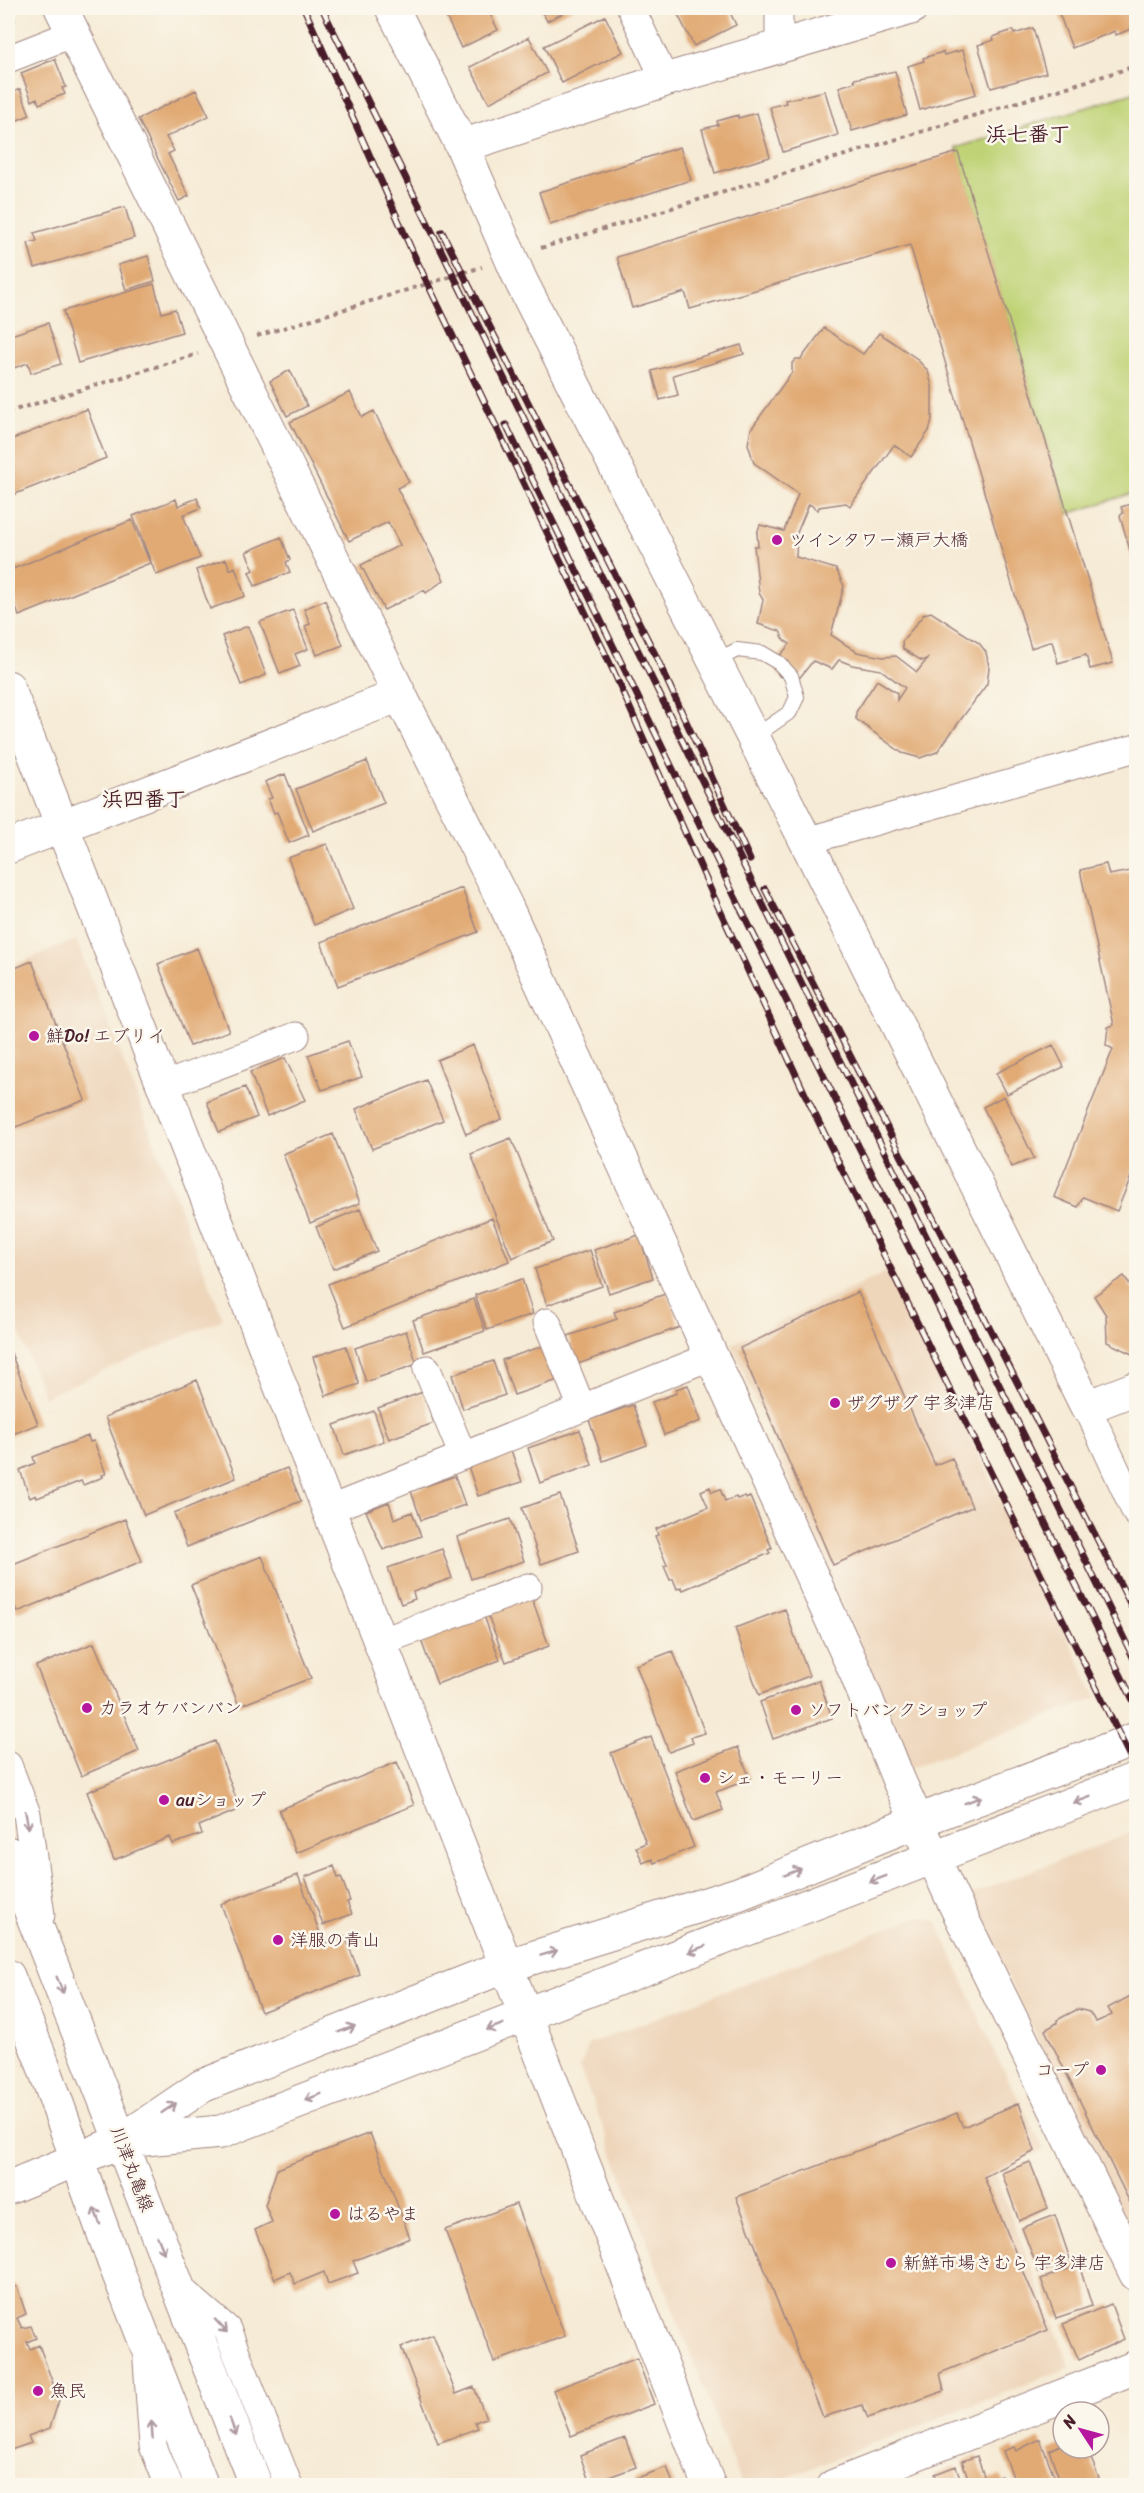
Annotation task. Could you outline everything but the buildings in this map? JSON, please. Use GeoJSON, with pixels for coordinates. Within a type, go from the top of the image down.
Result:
{"type":"FeatureCollection","features":[{"type":"Feature","properties":{"kind":"street"},"geometry":{"type":"LineString","coordinates":[[392,8],[462,146],[510,258],[806,841],[1087,1407],[1137,1513]]}},
{"type":"Feature","properties":{"kind":"street"},"geometry":{"type":"LineString","coordinates":[[630,8],[665,80]]}},
{"type":"Feature","properties":{"kind":"street"},"geometry":{"type":"LineString","coordinates":[[778,8],[779,47]]}},
{"type":"Feature","properties":{"kind":"street"},"geometry":{"type":"LineString","coordinates":[[462,146],[665,80],[911,8]]}},
{"type":"Feature","properties":{"kind":"street"},"geometry":{"type":"LineString","coordinates":[[8,59],[68,20],[400,695],[507,906],[856,1673],[899,1781],[933,1858],[1137,2274]]}},
{"type":"Feature","properties":{"kind":"street"},"geometry":{"type":"LineString","coordinates":[[8,687],[709,2486]]}},
{"type":"Feature","properties":{"kind":"street"},"geometry":{"type":"LineString","coordinates":[[8,847],[400,695]]}},
{"type":"Feature","properties":{"kind":"street"},"geometry":{"type":"LineString","coordinates":[[806,841],[1137,748]]}},
{"type":"Feature","properties":{"kind":"street"},"geometry":{"type":"LineString","coordinates":[[163,1086],[296,1036]]}},
{"type":"Feature","properties":{"kind":"street"},"geometry":{"type":"LineString","coordinates":[[547,1322],[582,1408]]}},
{"type":"Feature","properties":{"kind":"street"},"geometry":{"type":"LineString","coordinates":[[328,1510],[712,1356]]}},
{"type":"Feature","properties":{"kind":"street"},"geometry":{"type":"LineString","coordinates":[[427,1369],[463,1456]]}},
{"type":"Feature","properties":{"kind":"street"},"geometry":{"type":"LineString","coordinates":[[1087,1407],[1137,1388]]}},
{"type":"Feature","properties":{"kind":"street"},"geometry":{"type":"LineString","coordinates":[[380,1642],[528,1587]]}},
{"type":"Feature","properties":{"kind":"street"},"geometry":{"type":"LineString","coordinates":[[8,2188],[121,2141],[202,2086],[506,1966],[738,1893],[918,1821],[1137,1739]]}},
{"type":"Feature","properties":{"kind":"street"},"geometry":{"type":"LineString","coordinates":[[8,1765],[27,1814],[46,1952]]}},
{"type":"Feature","properties":{"kind":"street"},"geometry":{"type":"LineString","coordinates":[[121,2141],[221,2132],[1137,1779]]}},
{"type":"Feature","properties":{"kind":"street","name":"川津丸亀線"},"geometry":{"type":"LineString","coordinates":[[8,1853],[256,2486]]}},
{"type":"Feature","properties":{"kind":"street"},"geometry":{"type":"LineString","coordinates":[[8,1976],[15,2005],[77,2159],[114,2262],[202,2486]]}},
{"type":"Feature","properties":{"kind":"street"},"geometry":{"type":"LineString","coordinates":[[178,2287],[226,2329],[289,2486]]}},
{"type":"Feature","properties":{"kind":"street"},"geometry":{"type":"LineString","coordinates":[[146,2341],[153,2446],[169,2486]]}},
{"type":"Feature","properties":{"kind":"street"},"geometry":{"type":"LineString","coordinates":[[834,2486],[1137,2367]]}},
{"type":"Feature","properties":{"kind":"lane"},"geometry":{"type":"LineString","coordinates":[[715,661],[736,650],[762,653],[779,663],[790,676],[797,697],[790,712],[754,737]]}},
{"type":"Feature","properties":{"kind":"path"},"geometry":{"type":"LineString","coordinates":[[252,338],[1137,66]]}},
{"type":"Feature","properties":{"kind":"path"},"geometry":{"type":"LineString","coordinates":[[8,412],[204,352]]}},
{"type":"Feature","properties":{"kind":"shaded area"},"geometry":{"type":"Polygon","coordinates":[[[76,940],[223,1319],[44,1397],[8,1303],[8,967],[76,940]]]}},
{"type":"Feature","properties":{"kind":"shaded area"},"geometry":{"type":"Polygon","coordinates":[[[889,1271],[1097,1698],[911,1768],[732,1344],[889,1271]]]}},
{"type":"Feature","properties":{"kind":"shaded area"},"geometry":{"type":"Polygon","coordinates":[[[1136,1831],[1136,2249],[969,1895],[1136,1831]]]}},
{"type":"Feature","properties":{"kind":"shaded area"},"geometry":{"type":"Polygon","coordinates":[[[919,1916],[937,1922],[996,2055],[1044,2149],[995,2175],[1070,2367],[768,2485],[747,2485],[740,2482],[580,2068],[589,2044],[919,1916]]]}},
{"type":"Feature","properties":{"kind":"green space"},"geometry":{"type":"Polygon","coordinates":[[[1136,92],[1136,492],[1068,514],[956,148],[1136,92]]]}},
{"type":"Feature","properties":{"kind":"railway"},"geometry":{"type":"LineString","coordinates":[[304,8],[413,253],[613,670],[712,893],[805,1094],[1136,1769]]}},
{"type":"Feature","properties":{"kind":"railway"},"geometry":{"type":"LineString","coordinates":[[322,8],[1136,1663]]}},
{"type":"Feature","properties":{"kind":"railway"},"geometry":{"type":"LineString","coordinates":[[442,232],[654,652],[750,860]]}},
{"type":"Feature","properties":{"kind":"railway"},"geometry":{"type":"LineString","coordinates":[[506,425],[730,887],[1136,1706]]}},
{"type":"Feature","properties":{"kind":"railway"},"geometry":{"type":"LineString","coordinates":[[765,889],[1136,1615]]}},
{"type":"Feature","properties":{"kind":"place","name":"ツインタワー瀬戸大橋"},"geometry":{"type":"Point","coordinates":[777,540]}},
{"type":"Feature","properties":{"kind":"place","name":"鮮Do! エブリイ"},"geometry":{"type":"Point","coordinates":[34,1036]}},
{"type":"Feature","properties":{"kind":"place","name":"ザグザグ 宇多津店"},"geometry":{"type":"Point","coordinates":[835,1403]}},
{"type":"Feature","properties":{"kind":"place","name":"カラオケバンバン"},"geometry":{"type":"Point","coordinates":[87,1708]}},
{"type":"Feature","properties":{"kind":"place","name":"ソフトバンクショップ"},"geometry":{"type":"Point","coordinates":[796,1710]}},
{"type":"Feature","properties":{"kind":"place","name":"シェ・モーリー"},"geometry":{"type":"Point","coordinates":[705,1778]}},
{"type":"Feature","properties":{"kind":"place","name":"auショップ"},"geometry":{"type":"Point","coordinates":[164,1800]}},
{"type":"Feature","properties":{"kind":"place","name":"洋服の青山"},"geometry":{"type":"Point","coordinates":[278,1940]}},
{"type":"Feature","properties":{"kind":"place","name":"コープ"},"geometry":{"type":"Point","coordinates":[1101,2070]}},
{"type":"Feature","properties":{"kind":"place","name":"はるやま"},"geometry":{"type":"Point","coordinates":[335,2214]}},
{"type":"Feature","properties":{"kind":"place","name":"新鮮市場きむら 宇多津店"},"geometry":{"type":"Point","coordinates":[891,2263]}},
{"type":"Feature","properties":{"kind":"place","name":"魚民"},"geometry":{"type":"Point","coordinates":[38,2391]}},
{"type":"Feature","properties":{"kind":"district","name":"浜七番丁"},"geometry":{"type":"Point","coordinates":[1028,134]}},
{"type":"Feature","properties":{"kind":"district","name":"浜四番丁"},"geometry":{"type":"Point","coordinates":[144,799]}}]}
